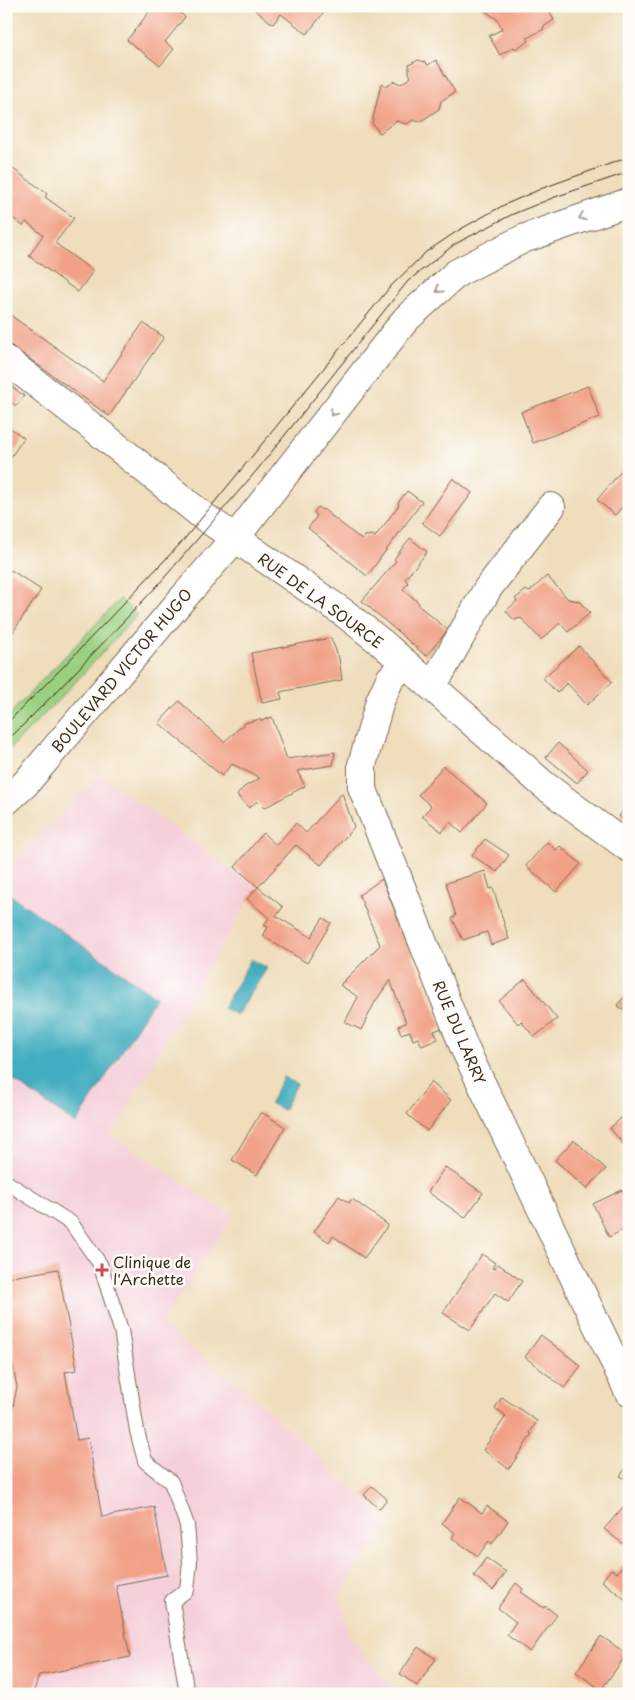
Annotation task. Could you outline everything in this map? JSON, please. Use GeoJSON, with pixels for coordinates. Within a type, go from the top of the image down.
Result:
{"type":"FeatureCollection","features":[{"type":"Feature","properties":{"kind":"main road","name":"BOULEVARD VICTOR HUGO"},"geometry":{"type":"LineString","coordinates":[[6,801],[24,784],[235,538],[406,319],[458,273],[523,239],[629,202]]}},
{"type":"Feature","properties":{"kind":"main road","name":"RUE DE LA SOURCE"},"geometry":{"type":"LineString","coordinates":[[6,360],[203,516],[344,613],[405,663],[544,785],[629,848]]}},
{"type":"Feature","properties":{"kind":"main road"},"geometry":{"type":"LineString","coordinates":[[430,685],[440,673],[488,588],[551,507]]}},
{"type":"Feature","properties":{"kind":"main road","name":"RUE DU LARRY"},"geometry":{"type":"LineString","coordinates":[[405,663],[390,679],[380,701],[362,765],[362,787],[464,1047],[629,1392]]}},
{"type":"Feature","properties":{"kind":"lane"},"geometry":{"type":"LineString","coordinates":[[6,1182],[71,1223],[100,1264],[121,1330],[137,1431],[145,1462],[171,1482],[187,1526],[190,1562],[187,1590],[172,1601],[187,1694]]}},
{"type":"Feature","properties":{"kind":"shaded area","name":"Clinique de l'Archette"},"geometry":{"type":"Polygon","coordinates":[[[100,775],[256,887],[111,1135],[233,1216],[161,1324],[264,1406],[389,1523],[339,1595],[351,1640],[398,1694],[6,1694],[6,870],[100,775]]]}},
{"type":"Feature","properties":{"kind":"green space"},"geometry":{"type":"Polygon","coordinates":[[[120,599],[137,615],[68,690],[6,753],[6,718],[120,599]]]}},
{"type":"Feature","properties":{"kind":"water"},"geometry":{"type":"Polygon","coordinates":[[[6,892],[156,997],[76,1124],[6,1075],[6,892]]]}},
{"type":"Feature","properties":{"kind":"water"},"geometry":{"type":"Polygon","coordinates":[[[251,959],[267,968],[237,1015],[223,1008],[251,959]]]}},
{"type":"Feature","properties":{"kind":"water"},"geometry":{"type":"Polygon","coordinates":[[[283,1077],[297,1084],[283,1110],[270,1103],[283,1077]]]}},
{"type":"Feature","properties":{"kind":"building"},"geometry":{"type":"Polygon","coordinates":[[[154,6],[171,6],[185,17],[165,42],[174,49],[160,66],[127,40],[154,6]]]}},
{"type":"Feature","properties":{"kind":"building"},"geometry":{"type":"Polygon","coordinates":[[[256,6],[328,7],[307,34],[281,14],[273,24],[254,9],[256,6]]]}},
{"type":"Feature","properties":{"kind":"building"},"geometry":{"type":"Polygon","coordinates":[[[478,6],[546,6],[554,20],[543,27],[544,29],[527,38],[529,41],[500,55],[489,36],[502,29],[497,19],[478,6]]]}},
{"type":"Feature","properties":{"kind":"building"},"geometry":{"type":"Polygon","coordinates":[[[418,60],[428,65],[436,60],[455,92],[441,101],[439,109],[420,122],[413,120],[407,124],[396,121],[380,133],[372,123],[381,84],[383,83],[385,87],[394,81],[401,84],[411,77],[409,65],[418,60]]]}},
{"type":"Feature","properties":{"kind":"building"},"geometry":{"type":"Polygon","coordinates":[[[6,164],[45,192],[47,194],[45,197],[74,218],[55,243],[93,271],[78,292],[29,256],[43,235],[26,222],[23,226],[6,213],[6,164]]]}},
{"type":"Feature","properties":{"kind":"building"},"geometry":{"type":"Polygon","coordinates":[[[6,312],[103,381],[143,323],[164,337],[109,416],[6,342],[6,312]]]}},
{"type":"Feature","properties":{"kind":"building"},"geometry":{"type":"Polygon","coordinates":[[[11,386],[24,396],[16,406],[6,399],[6,392],[11,386]]]}},
{"type":"Feature","properties":{"kind":"building"},"geometry":{"type":"Polygon","coordinates":[[[588,386],[600,417],[533,443],[521,412],[588,386]]]}},
{"type":"Feature","properties":{"kind":"building"},"geometry":{"type":"Polygon","coordinates":[[[6,425],[24,438],[6,464],[6,425]]]}},
{"type":"Feature","properties":{"kind":"building"},"geometry":{"type":"Polygon","coordinates":[[[629,459],[629,499],[615,515],[597,500],[629,459]]]}},
{"type":"Feature","properties":{"kind":"building"},"geometry":{"type":"Polygon","coordinates":[[[453,478],[472,493],[440,536],[422,523],[453,478]]]}},
{"type":"Feature","properties":{"kind":"building"},"geometry":{"type":"Polygon","coordinates":[[[407,491],[422,502],[367,576],[308,528],[317,516],[314,512],[318,507],[362,540],[365,536],[372,535],[375,537],[407,491]]]}},
{"type":"Feature","properties":{"kind":"building"},"geometry":{"type":"Polygon","coordinates":[[[410,538],[427,552],[405,579],[408,583],[403,589],[419,603],[418,605],[448,630],[426,656],[362,601],[396,561],[394,559],[410,538]]]}},
{"type":"Feature","properties":{"kind":"building"},"geometry":{"type":"Polygon","coordinates":[[[11,570],[41,590],[11,635],[6,632],[6,578],[11,570]]]}},
{"type":"Feature","properties":{"kind":"building"},"geometry":{"type":"Polygon","coordinates":[[[547,576],[568,599],[579,601],[590,613],[568,632],[560,623],[541,640],[521,618],[514,620],[506,611],[517,601],[515,599],[526,590],[529,592],[547,576]]]}},
{"type":"Feature","properties":{"kind":"building"},"geometry":{"type":"Polygon","coordinates":[[[331,638],[339,658],[342,680],[280,692],[282,699],[262,703],[251,653],[331,638]]]}},
{"type":"Feature","properties":{"kind":"building"},"geometry":{"type":"Polygon","coordinates":[[[579,646],[612,682],[587,705],[567,683],[557,693],[543,678],[579,646]]]}},
{"type":"Feature","properties":{"kind":"building"},"geometry":{"type":"Polygon","coordinates":[[[179,701],[224,742],[245,723],[260,719],[261,721],[272,717],[287,759],[335,752],[333,765],[297,771],[305,786],[264,808],[257,801],[249,808],[237,795],[244,787],[260,778],[232,764],[222,776],[159,723],[179,701]]]}},
{"type":"Feature","properties":{"kind":"building"},"geometry":{"type":"Polygon","coordinates":[[[558,743],[588,770],[577,783],[546,757],[558,743]]]}},
{"type":"Feature","properties":{"kind":"building"},"geometry":{"type":"Polygon","coordinates":[[[443,766],[487,803],[462,833],[450,822],[442,832],[422,816],[431,806],[418,795],[443,766]]]}},
{"type":"Feature","properties":{"kind":"building"},"geometry":{"type":"Polygon","coordinates":[[[342,793],[354,827],[321,865],[296,845],[258,887],[235,867],[263,833],[276,845],[296,823],[306,833],[342,793]]]}},
{"type":"Feature","properties":{"kind":"building"},"geometry":{"type":"Polygon","coordinates":[[[629,804],[629,824],[619,816],[629,804]]]}},
{"type":"Feature","properties":{"kind":"building"},"geometry":{"type":"Polygon","coordinates":[[[485,839],[509,855],[497,872],[472,855],[485,839]]]}},
{"type":"Feature","properties":{"kind":"building"},"geometry":{"type":"Polygon","coordinates":[[[547,842],[556,850],[560,846],[581,864],[556,892],[526,866],[547,842]]]}},
{"type":"Feature","properties":{"kind":"building"},"geometry":{"type":"Polygon","coordinates":[[[485,871],[490,889],[493,888],[509,939],[491,945],[487,932],[463,940],[452,918],[456,916],[446,883],[485,871]]]}},
{"type":"Feature","properties":{"kind":"building"},"geometry":{"type":"Polygon","coordinates":[[[382,879],[442,1028],[434,1031],[438,1039],[422,1046],[418,1038],[413,1040],[410,1031],[401,1034],[398,1026],[406,1023],[390,980],[375,1002],[361,1030],[345,1022],[358,997],[340,985],[380,945],[359,895],[382,879]]]}},
{"type":"Feature","properties":{"kind":"building"},"geometry":{"type":"Polygon","coordinates":[[[258,887],[283,907],[276,916],[311,937],[323,918],[331,923],[307,963],[263,936],[268,927],[264,925],[269,918],[247,899],[258,887]]]}},
{"type":"Feature","properties":{"kind":"building"},"geometry":{"type":"Polygon","coordinates":[[[525,979],[557,1019],[534,1037],[521,1021],[518,1024],[499,1001],[525,979]]]}},
{"type":"Feature","properties":{"kind":"building"},"geometry":{"type":"Polygon","coordinates":[[[629,992],[629,1015],[617,1005],[629,992]]]}},
{"type":"Feature","properties":{"kind":"building"},"geometry":{"type":"Polygon","coordinates":[[[431,1082],[451,1100],[427,1131],[407,1114],[431,1082]]]}},
{"type":"Feature","properties":{"kind":"building"},"geometry":{"type":"Polygon","coordinates":[[[629,1111],[629,1151],[610,1128],[629,1111]]]}},
{"type":"Feature","properties":{"kind":"building"},"geometry":{"type":"Polygon","coordinates":[[[261,1112],[285,1127],[257,1175],[232,1160],[261,1112]]]}},
{"type":"Feature","properties":{"kind":"building"},"geometry":{"type":"Polygon","coordinates":[[[574,1140],[606,1169],[586,1189],[555,1160],[574,1140]]]}},
{"type":"Feature","properties":{"kind":"building"},"geometry":{"type":"Polygon","coordinates":[[[445,1167],[483,1193],[465,1218],[428,1192],[445,1167]]]}},
{"type":"Feature","properties":{"kind":"building"},"geometry":{"type":"Polygon","coordinates":[[[622,1190],[629,1203],[629,1227],[609,1237],[593,1204],[622,1190]]]}},
{"type":"Feature","properties":{"kind":"building"},"geometry":{"type":"Polygon","coordinates":[[[339,1196],[349,1203],[352,1199],[388,1225],[364,1258],[333,1236],[329,1242],[314,1232],[339,1196]]]}},
{"type":"Feature","properties":{"kind":"building"},"geometry":{"type":"Polygon","coordinates":[[[482,1254],[495,1263],[492,1268],[494,1269],[498,1264],[522,1281],[508,1302],[495,1293],[470,1330],[443,1313],[482,1254]]]}},
{"type":"Feature","properties":{"kind":"building"},"geometry":{"type":"Polygon","coordinates":[[[58,1269],[77,1370],[65,1372],[77,1440],[88,1438],[102,1517],[154,1507],[167,1575],[116,1585],[130,1657],[39,1675],[33,1694],[6,1694],[6,1421],[12,1411],[17,1387],[6,1332],[6,1278],[58,1269]]]}},
{"type":"Feature","properties":{"kind":"building"},"geometry":{"type":"Polygon","coordinates":[[[541,1335],[581,1366],[564,1388],[525,1357],[541,1335]]]}},
{"type":"Feature","properties":{"kind":"building"},"geometry":{"type":"Polygon","coordinates":[[[502,1397],[537,1421],[530,1433],[532,1434],[509,1469],[483,1450],[506,1416],[495,1408],[502,1397]]]}},
{"type":"Feature","properties":{"kind":"building"},"geometry":{"type":"Polygon","coordinates":[[[629,1464],[629,1481],[620,1476],[629,1464]]]}},
{"type":"Feature","properties":{"kind":"building"},"geometry":{"type":"Polygon","coordinates":[[[372,1486],[387,1499],[379,1509],[364,1495],[372,1486]]]}},
{"type":"Feature","properties":{"kind":"building"},"geometry":{"type":"Polygon","coordinates":[[[460,1497],[482,1513],[487,1506],[508,1521],[492,1544],[489,1541],[478,1556],[452,1538],[455,1533],[442,1523],[460,1497]]]}},
{"type":"Feature","properties":{"kind":"building"},"geometry":{"type":"Polygon","coordinates":[[[629,1500],[629,1543],[626,1546],[604,1529],[629,1500]]]}},
{"type":"Feature","properties":{"kind":"building"},"geometry":{"type":"Polygon","coordinates":[[[629,1557],[629,1596],[626,1600],[602,1581],[611,1569],[617,1573],[629,1557]]]}},
{"type":"Feature","properties":{"kind":"building"},"geometry":{"type":"Polygon","coordinates":[[[486,1558],[506,1572],[493,1590],[474,1576],[486,1558]]]}},
{"type":"Feature","properties":{"kind":"building"},"geometry":{"type":"Polygon","coordinates":[[[516,1583],[523,1589],[521,1592],[557,1615],[530,1652],[507,1635],[516,1622],[498,1608],[516,1583]]]}},
{"type":"Feature","properties":{"kind":"building"},"geometry":{"type":"Polygon","coordinates":[[[601,1636],[627,1654],[601,1690],[576,1672],[601,1636]]]}},
{"type":"Feature","properties":{"kind":"building"},"geometry":{"type":"Polygon","coordinates":[[[418,1647],[436,1659],[417,1686],[400,1674],[418,1647]]]}},
{"type":"Feature","properties":{"kind":"tram line"},"geometry":{"type":"LineString","coordinates":[[6,724],[182,542],[390,287],[426,252],[459,230],[504,205],[543,188],[629,157]]}},
{"type":"Feature","properties":{"kind":"tram line"},"geometry":{"type":"LineString","coordinates":[[6,742],[158,585],[257,470],[408,281],[455,244],[513,214],[555,197],[629,172]]}},
{"type":"Feature","properties":{"kind":"place","name":"Clinique de l'Archette"},"geometry":{"type":"Point","coordinates":[102,1270]}}]}
